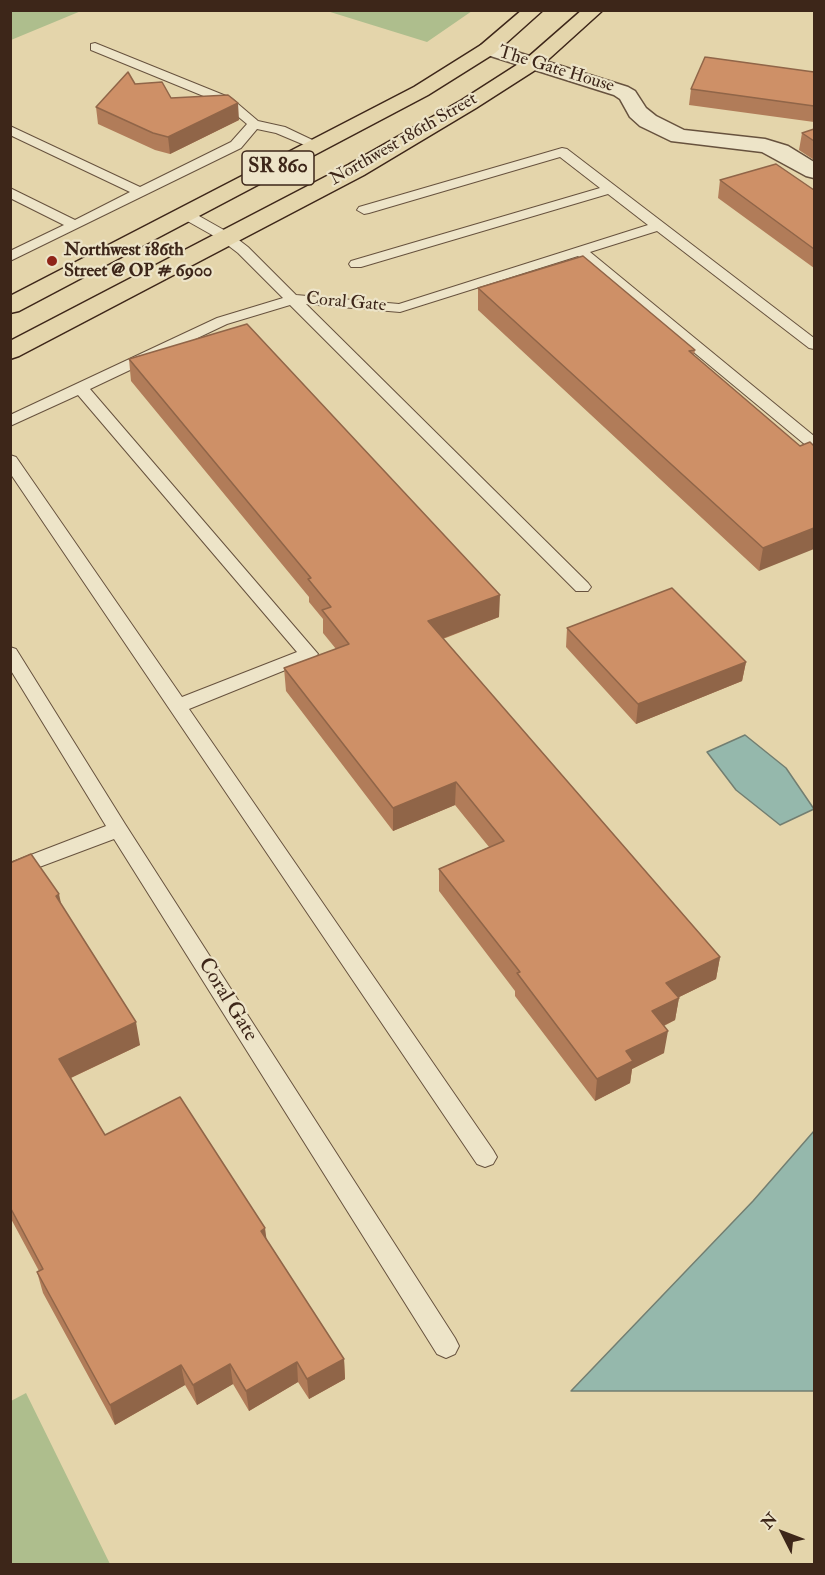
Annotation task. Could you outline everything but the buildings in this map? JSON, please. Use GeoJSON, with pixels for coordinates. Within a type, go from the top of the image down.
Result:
{"type":"FeatureCollection","features":[{"type":"Feature","properties":{"kind":"main road","name":"Northwest 186th Street"},"geometry":{"type":"LineString","coordinates":[[10,306],[319,147],[421,91],[488,49],[534,10]]}},
{"type":"Feature","properties":{"kind":"main road","name":"Northwest 186th Street"},"geometry":{"type":"LineString","coordinates":[[10,351],[356,170],[469,104],[532,63],[594,10]]}},
{"type":"Feature","properties":{"kind":"street","name":"The Gate House"},"geometry":{"type":"LineString","coordinates":[[488,49],[621,90],[628,95],[638,112],[648,121],[679,136],[765,146],[780,151],[814,171]]}},
{"type":"Feature","properties":{"kind":"lane"},"geometry":{"type":"LineString","coordinates":[[94,47],[227,101],[254,124],[280,130],[319,147]]}},
{"type":"Feature","properties":{"kind":"lane"},"geometry":{"type":"LineString","coordinates":[[10,257],[237,145],[254,124]]}},
{"type":"Feature","properties":{"kind":"lane"},"geometry":{"type":"LineString","coordinates":[[10,130],[142,193]]}},
{"type":"Feature","properties":{"kind":"lane"},"geometry":{"type":"LineString","coordinates":[[364,210],[562,152],[814,345]]}},
{"type":"Feature","properties":{"kind":"lane"},"geometry":{"type":"LineString","coordinates":[[357,264],[610,189]]}},
{"type":"Feature","properties":{"kind":"lane"},"geometry":{"type":"LineString","coordinates":[[10,192],[75,225]]}},
{"type":"Feature","properties":{"kind":"lane"},"geometry":{"type":"LineString","coordinates":[[187,215],[226,237],[243,250],[582,587]]}},
{"type":"Feature","properties":{"kind":"lane","name":"Coral Gate"},"geometry":{"type":"LineString","coordinates":[[10,422],[222,321],[293,299],[400,308],[659,226]]}},
{"type":"Feature","properties":{"kind":"lane"},"geometry":{"type":"LineString","coordinates":[[580,251],[814,444]]}},
{"type":"Feature","properties":{"kind":"lane"},"geometry":{"type":"LineString","coordinates":[[81,388],[309,654],[178,706]]}},
{"type":"Feature","properties":{"kind":"lane"},"geometry":{"type":"LineString","coordinates":[[10,460],[486,1157]]}},
{"type":"Feature","properties":{"kind":"lane","name":"Coral Gate"},"geometry":{"type":"LineString","coordinates":[[10,653],[118,829],[446,1346]]}},
{"type":"Feature","properties":{"kind":"lane"},"geometry":{"type":"LineString","coordinates":[[10,871],[118,829]]}},
{"type":"Feature","properties":{"kind":"green space"},"geometry":{"type":"Polygon","coordinates":[[[11,11],[81,11],[11,40],[11,11]]]}},
{"type":"Feature","properties":{"kind":"green space"},"geometry":{"type":"Polygon","coordinates":[[[327,11],[472,11],[427,42],[327,11]]]}},
{"type":"Feature","properties":{"kind":"green space"},"geometry":{"type":"Polygon","coordinates":[[[26,1393],[110,1564],[11,1564],[11,1401],[26,1393]]]}},
{"type":"Feature","properties":{"kind":"water"},"geometry":{"type":"Polygon","coordinates":[[[745,735],[786,768],[814,809],[780,825],[736,790],[707,752],[745,735]]]}},
{"type":"Feature","properties":{"kind":"water"},"geometry":{"type":"Polygon","coordinates":[[[814,1131],[814,1391],[571,1391],[753,1201],[814,1131]]]}},
{"type":"Feature","properties":{"kind":"place","name":"Northwest 186th Street @ OP # 6900"},"geometry":{"type":"Point","coordinates":[52,261]}}]}
